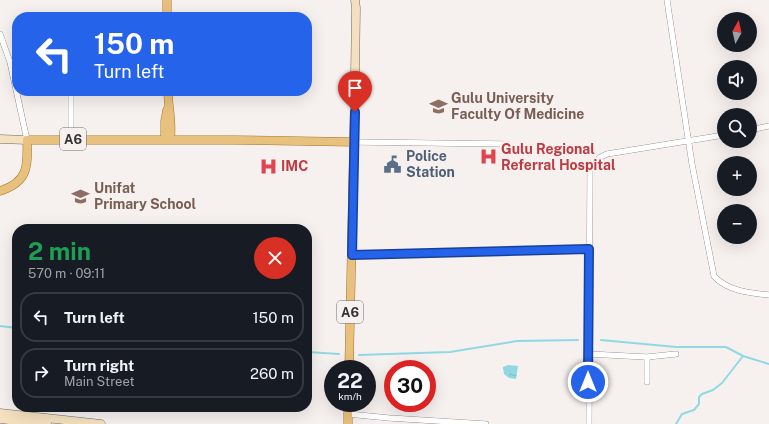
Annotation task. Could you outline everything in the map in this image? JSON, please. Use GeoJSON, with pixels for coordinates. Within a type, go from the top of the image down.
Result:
{"type":"FeatureCollection","features":[{"type":"Feature","properties":{"kind":"main road"},"geometry":{"type":"LineString","coordinates":[[167,0],[167,12]]}},
{"type":"Feature","properties":{"kind":"main road"},"geometry":{"type":"LineString","coordinates":[[168,96],[168,140]]}},
{"type":"Feature","properties":{"kind":"main road"},"geometry":{"type":"LineString","coordinates":[[151,140],[169,123]]}},
{"type":"Feature","properties":{"kind":"main road"},"geometry":{"type":"LineString","coordinates":[[169,123],[183,140]]}},
{"type":"Feature","properties":{"kind":"main road","name":"A6"},"geometry":{"type":"LineString","coordinates":[[27,140],[71,139],[354,142],[349,360]]}},
{"type":"Feature","properties":{"kind":"main road"},"geometry":{"type":"LineString","coordinates":[[0,191],[11,188],[23,177],[27,161],[27,140]]}},
{"type":"Feature","properties":{"kind":"main road"},"geometry":{"type":"LineString","coordinates":[[348,414],[348,424]]}},
{"type":"Feature","properties":{"kind":"street"},"geometry":{"type":"LineString","coordinates":[[667,0],[692,164],[714,276],[723,285],[732,289],[769,295]]}},
{"type":"Feature","properties":{"kind":"street"},"geometry":{"type":"LineString","coordinates":[[357,3],[354,142],[507,144]]}},
{"type":"Feature","properties":{"kind":"street"},"geometry":{"type":"LineString","coordinates":[[0,34],[12,71]]}},
{"type":"Feature","properties":{"kind":"street"},"geometry":{"type":"LineString","coordinates":[[0,140],[27,140],[17,96]]}},
{"type":"Feature","properties":{"kind":"street"},"geometry":{"type":"LineString","coordinates":[[71,96],[71,139]]}},
{"type":"Feature","properties":{"kind":"street"},"geometry":{"type":"LineString","coordinates":[[757,129],[769,126]]}},
{"type":"Feature","properties":{"kind":"street"},"geometry":{"type":"LineString","coordinates":[[589,424],[588,179],[594,163],[599,158],[607,154],[717,136]]}},
{"type":"Feature","properties":{"kind":"street"},"geometry":{"type":"LineString","coordinates":[[352,255],[589,249]]}},
{"type":"Feature","properties":{"kind":"street"},"geometry":{"type":"LineString","coordinates":[[588,354],[647,357],[676,354]]}},
{"type":"Feature","properties":{"kind":"street"},"geometry":{"type":"LineString","coordinates":[[647,357],[647,382]]}},
{"type":"Feature","properties":{"kind":"street"},"geometry":{"type":"LineString","coordinates":[[0,413],[101,424]]}},
{"type":"Feature","properties":{"kind":"street"},"geometry":{"type":"LineString","coordinates":[[348,414],[486,424]]}},
{"type":"Feature","properties":{"kind":"street"},"geometry":{"type":"LineString","coordinates":[[0,419],[47,424]]}},
{"type":"Feature","properties":{"kind":"water"},"geometry":{"type":"Polygon","coordinates":[[[508,365],[518,366],[516,379],[509,378],[504,374],[503,367],[508,365]]]}},
{"type":"Feature","properties":{"kind":"waterway"},"geometry":{"type":"LineString","coordinates":[[0,326],[12,327]]}},
{"type":"Feature","properties":{"kind":"waterway"},"geometry":{"type":"LineString","coordinates":[[359,355],[450,352],[517,341],[578,340]]}},
{"type":"Feature","properties":{"kind":"waterway"},"geometry":{"type":"LineString","coordinates":[[601,340],[676,347],[726,347],[743,356],[769,364]]}},
{"type":"Feature","properties":{"kind":"waterway"},"geometry":{"type":"LineString","coordinates":[[312,352],[339,354]]}},
{"type":"Feature","properties":{"kind":"waterway"},"geometry":{"type":"LineString","coordinates":[[676,424],[682,414],[694,410],[699,404],[699,397],[702,394],[713,390],[722,383],[743,356]]}},
{"type":"Feature","properties":{"kind":"place","name":"Gulu University Faculty Of Medicine"},"geometry":{"type":"Point","coordinates":[438,106]}},
{"type":"Feature","properties":{"kind":"place","name":"Gulu Regional Referral Hospital"},"geometry":{"type":"Point","coordinates":[488,157]}},
{"type":"Feature","properties":{"kind":"place","name":"Police Station"},"geometry":{"type":"Point","coordinates":[393,164]}},
{"type":"Feature","properties":{"kind":"place","name":"IMC"},"geometry":{"type":"Point","coordinates":[268,166]}},
{"type":"Feature","properties":{"kind":"place","name":"Unifat Primary School"},"geometry":{"type":"Point","coordinates":[81,196]}},
{"type":"Feature","properties":{"kind":"route"},"geometry":{"type":"LineString","coordinates":[[355,112],[352,255],[589,249],[588,382]]}}]}
